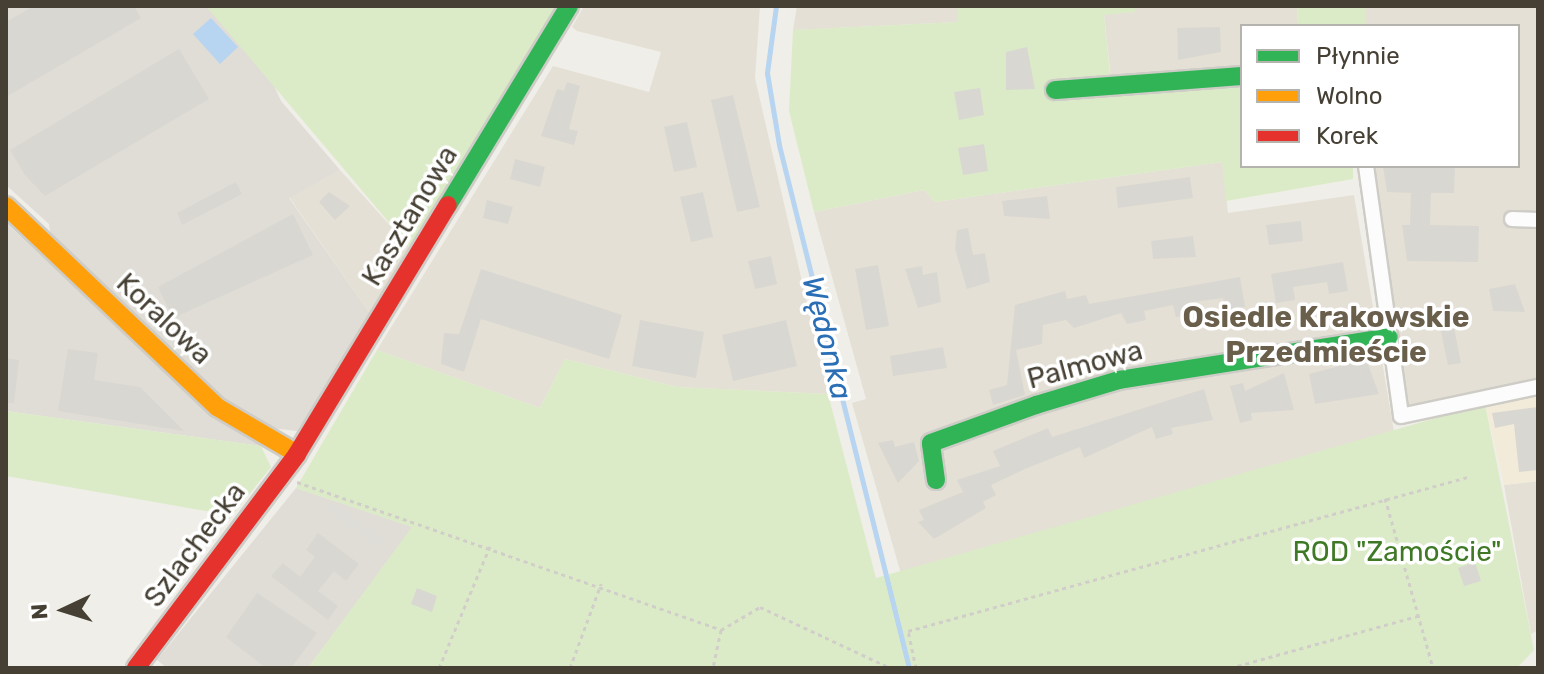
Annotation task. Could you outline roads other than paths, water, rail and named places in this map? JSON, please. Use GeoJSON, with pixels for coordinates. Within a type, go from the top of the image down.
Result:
{"type":"FeatureCollection","features":[{"type":"Feature","properties":{"kind":"street","name":"Kasztanowa"},"geometry":{"type":"LineString","coordinates":[[297,454],[569,6]]}},
{"type":"Feature","properties":{"kind":"street"},"geometry":{"type":"LineString","coordinates":[[1055,90],[1240,76]]}},
{"type":"Feature","properties":{"kind":"street"},"geometry":{"type":"LineString","coordinates":[[1366,168],[1401,416],[1538,387]]}},
{"type":"Feature","properties":{"kind":"street","name":"Koralowa"},"geometry":{"type":"LineString","coordinates":[[6,206],[217,407],[297,454]]}},
{"type":"Feature","properties":{"kind":"street"},"geometry":{"type":"LineString","coordinates":[[1512,219],[1538,220]]}},
{"type":"Feature","properties":{"kind":"street","name":"Palmowa"},"geometry":{"type":"LineString","coordinates":[[936,480],[931,443],[1036,405],[1119,380],[1389,337]]}},
{"type":"Feature","properties":{"kind":"street","name":"Szlachecka"},"geometry":{"type":"LineString","coordinates":[[136,668],[297,454]]}},
{"type":"Feature","properties":{"kind":"water"},"geometry":{"type":"Polygon","coordinates":[[[211,18],[238,47],[220,64],[193,34],[211,18]]]}},
{"type":"Feature","properties":{"kind":"waterway","name":"Wędonka"},"geometry":{"type":"LineString","coordinates":[[776,6],[767,73],[779,145],[909,668]]}},
{"type":"Feature","properties":{"kind":"district","name":"Osiedle Krakowskie Przedmieście"},"geometry":{"type":"Point","coordinates":[1326,334]}},
{"type":"Feature","properties":{"kind":"park label","name":"ROD \"Zamoście\""},"geometry":{"type":"Point","coordinates":[1397,552]}}]}
